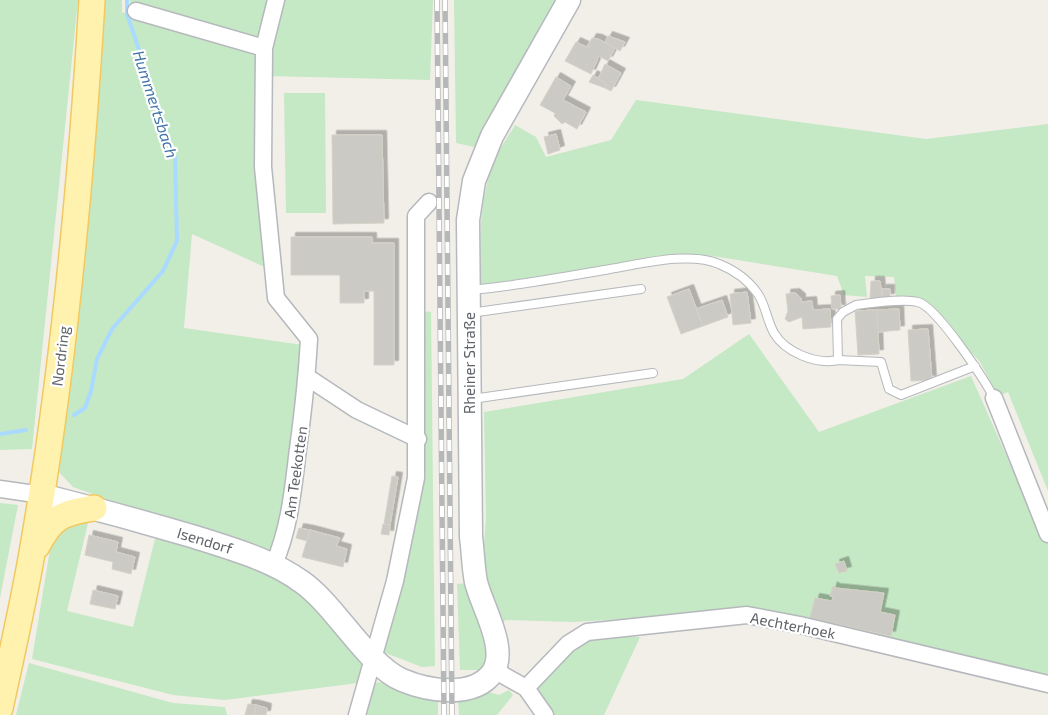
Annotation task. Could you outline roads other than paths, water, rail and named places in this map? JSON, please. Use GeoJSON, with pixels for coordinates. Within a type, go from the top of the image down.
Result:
{"type":"FeatureCollection","features":[{"type":"Feature","properties":{"kind":"main road","name":"Nordring"},"geometry":{"type":"LineString","coordinates":[[0,708],[32,555],[42,495],[62,339],[86,97],[92,0]]}},
{"type":"Feature","properties":{"kind":"main road"},"geometry":{"type":"LineString","coordinates":[[32,555],[57,518],[70,512],[94,508]]}},
{"type":"Feature","properties":{"kind":"street","name":"Am Teekotten"},"geometry":{"type":"LineString","coordinates":[[274,564],[283,542],[290,515],[307,377],[309,339],[276,298],[263,167],[264,48],[276,0]]}},
{"type":"Feature","properties":{"kind":"street","name":"Rheiner Straße"},"geometry":{"type":"LineString","coordinates":[[494,670],[498,654],[494,634],[476,580],[471,537],[468,220],[474,181],[492,136],[569,0]]}},
{"type":"Feature","properties":{"kind":"street"},"geometry":{"type":"LineString","coordinates":[[136,11],[264,48]]}},
{"type":"Feature","properties":{"kind":"street"},"geometry":{"type":"LineString","coordinates":[[357,715],[362,691],[375,658],[395,581],[416,478],[418,439],[416,216],[429,202]]}},
{"type":"Feature","properties":{"kind":"street"},"geometry":{"type":"LineString","coordinates":[[307,377],[357,410],[418,439]]}},
{"type":"Feature","properties":{"kind":"street"},"geometry":{"type":"LineString","coordinates":[[994,398],[1048,534]]}},
{"type":"Feature","properties":{"kind":"street","name":"Isendorf"},"geometry":{"type":"LineString","coordinates":[[0,489],[42,495],[94,508],[231,548],[274,564],[292,574],[318,595],[389,673],[406,681],[452,690],[470,688],[484,682],[494,670]]}},
{"type":"Feature","properties":{"kind":"street","name":"Aechterhoek"},"geometry":{"type":"LineString","coordinates":[[526,688],[568,644],[588,632],[747,615],[800,625],[1048,684]]}},
{"type":"Feature","properties":{"kind":"street"},"geometry":{"type":"LineString","coordinates":[[494,670],[526,688],[544,715]]}},
{"type":"Feature","properties":{"kind":"lane"},"geometry":{"type":"LineString","coordinates":[[469,290],[686,258],[706,259],[731,269],[751,286],[762,301],[774,332],[788,347],[810,358],[825,361],[881,362],[889,389],[901,394],[975,366]]}},
{"type":"Feature","properties":{"kind":"lane"},"geometry":{"type":"LineString","coordinates":[[469,314],[641,289]]}},
{"type":"Feature","properties":{"kind":"lane"},"geometry":{"type":"LineString","coordinates":[[838,360],[837,320],[843,312],[856,305],[912,302],[926,307],[975,366],[994,398]]}},
{"type":"Feature","properties":{"kind":"lane"},"geometry":{"type":"LineString","coordinates":[[470,399],[653,373]]}},
{"type":"Feature","properties":{"kind":"waterway","name":"Hummertsbach"},"geometry":{"type":"LineString","coordinates":[[74,415],[85,408],[91,391],[97,359],[112,329],[163,271],[177,241],[175,158],[127,14],[127,0]]}},
{"type":"Feature","properties":{"kind":"waterway","name":"Hummertsbach"},"geometry":{"type":"LineString","coordinates":[[0,434],[26,430]]}},
{"type":"Feature","properties":{"kind":"railway"},"geometry":{"type":"LineString","coordinates":[[437,0],[444,715]]}},
{"type":"Feature","properties":{"kind":"railway"},"geometry":{"type":"LineString","coordinates":[[445,0],[452,715]]}}]}
